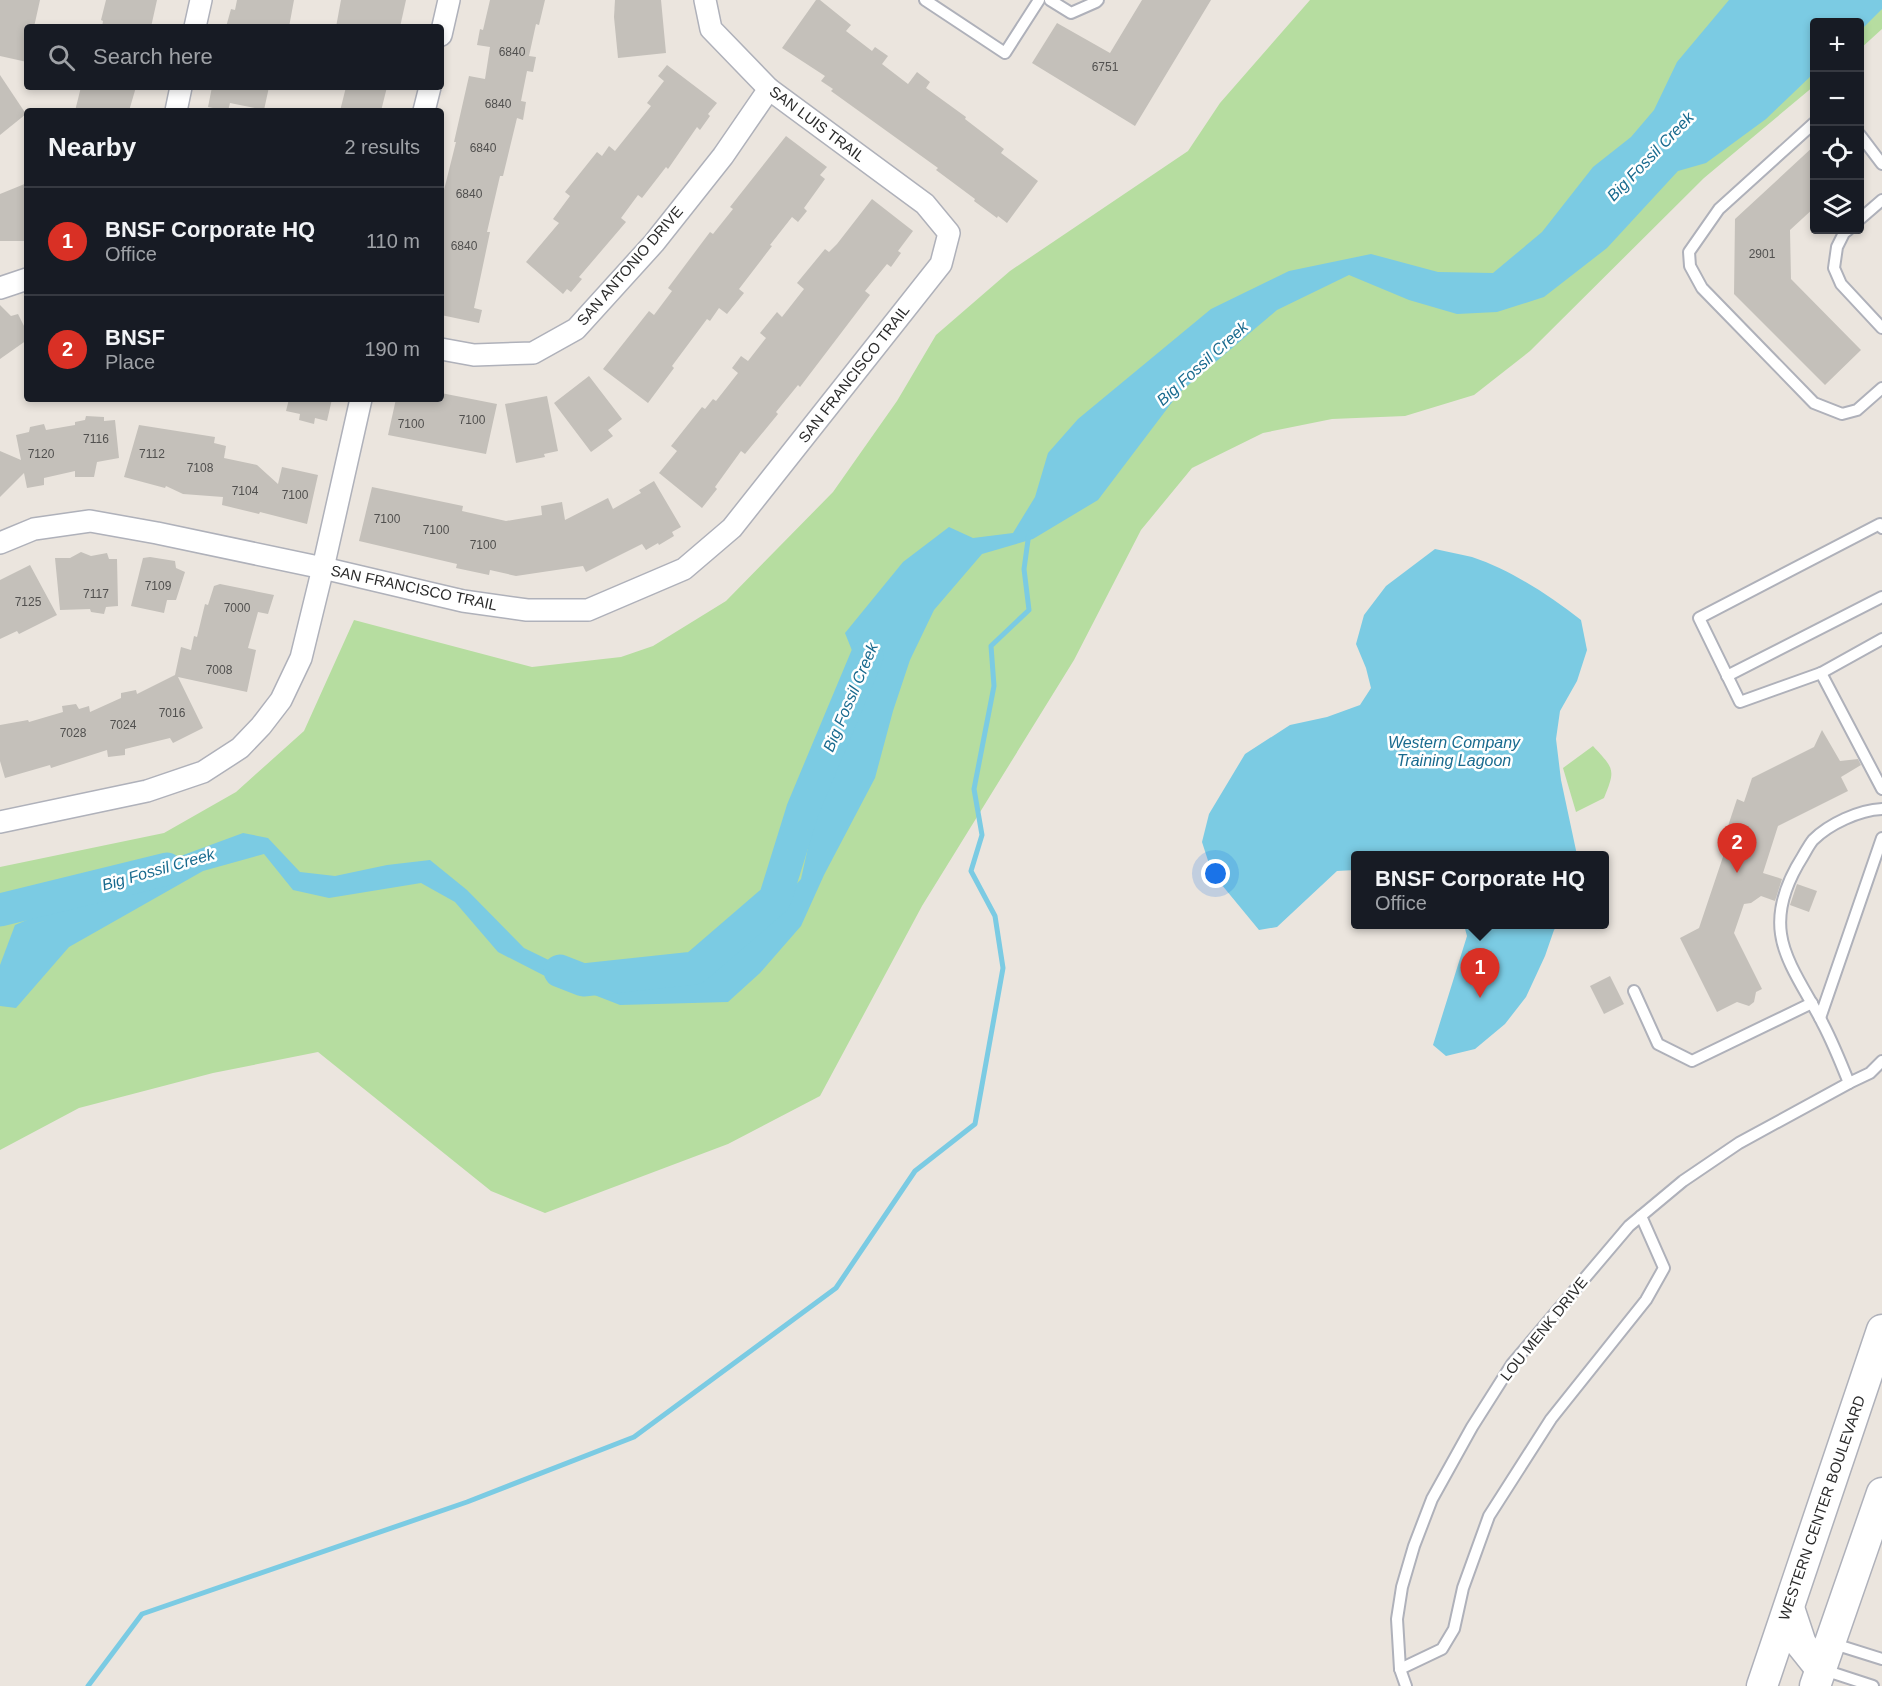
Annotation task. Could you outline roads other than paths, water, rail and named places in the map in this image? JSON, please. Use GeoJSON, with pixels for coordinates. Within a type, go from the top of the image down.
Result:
{"type":"FeatureCollection","features":[{"type":"Feature","properties":{"kind":"main road","name":"WESTERN CENTER BOULEVARD"},"geometry":{"type":"LineString","coordinates":[[1762,1686],[1882,1330]]}},
{"type":"Feature","properties":{"kind":"main road"},"geometry":{"type":"LineString","coordinates":[[1789,1608],[1800,1644],[1822,1666],[1882,1493]]}},
{"type":"Feature","properties":{"kind":"street"},"geometry":{"type":"LineString","coordinates":[[196,24],[201,0]]}},
{"type":"Feature","properties":{"kind":"street"},"geometry":{"type":"LineString","coordinates":[[444,24],[449,0]]}},
{"type":"Feature","properties":{"kind":"street","name":"SAN LUIS TRAIL"},"geometry":{"type":"LineString","coordinates":[[705,0],[711,29],[769,89],[925,204],[949,234]]}},
{"type":"Feature","properties":{"kind":"street","name":"SAN ANTONIO DRIVE"},"geometry":{"type":"LineString","coordinates":[[444,350],[474,356],[533,353],[576,329],[661,234],[723,156],[769,89]]}},
{"type":"Feature","properties":{"kind":"street"},"geometry":{"type":"LineString","coordinates":[[177,108],[180,90]]}},
{"type":"Feature","properties":{"kind":"street"},"geometry":{"type":"LineString","coordinates":[[425,108],[429,90]]}},
{"type":"Feature","properties":{"kind":"street","name":"SAN FRANCISCO TRAIL"},"geometry":{"type":"LineString","coordinates":[[0,543],[34,529],[90,521],[323,568],[463,601],[527,610],[588,610],[684,569],[732,528],[941,264],[949,234]]}},
{"type":"Feature","properties":{"kind":"street"},"geometry":{"type":"LineString","coordinates":[[0,288],[24,280]]}},
{"type":"Feature","properties":{"kind":"street"},"geometry":{"type":"LineString","coordinates":[[0,822],[147,791],[203,772],[240,747],[261,726],[281,700],[301,658],[360,402]]}},
{"type":"Feature","properties":{"kind":"lane"},"geometry":{"type":"LineString","coordinates":[[925,0],[1005,53],[1039,0]]}},
{"type":"Feature","properties":{"kind":"lane"},"geometry":{"type":"LineString","coordinates":[[1050,0],[1071,13],[1098,0]]}},
{"type":"Feature","properties":{"kind":"lane"},"geometry":{"type":"LineString","coordinates":[[1812,126],[1719,209],[1689,252],[1690,266],[1702,288],[1814,403],[1842,414],[1857,410],[1882,388]]}},
{"type":"Feature","properties":{"kind":"lane"},"geometry":{"type":"LineString","coordinates":[[1864,140],[1882,164]]}},
{"type":"Feature","properties":{"kind":"lane"},"geometry":{"type":"LineString","coordinates":[[1864,216],[1882,200]]}},
{"type":"Feature","properties":{"kind":"lane"},"geometry":{"type":"LineString","coordinates":[[1844,234],[1837,248],[1834,268],[1841,284],[1882,328]]}},
{"type":"Feature","properties":{"kind":"lane"},"geometry":{"type":"LineString","coordinates":[[1882,528],[1880,524],[1699,618],[1740,702],[1821,673],[1882,639]]}},
{"type":"Feature","properties":{"kind":"lane"},"geometry":{"type":"LineString","coordinates":[[1727,676],[1882,597]]}},
{"type":"Feature","properties":{"kind":"lane"},"geometry":{"type":"LineString","coordinates":[[1821,673],[1882,789]]}},
{"type":"Feature","properties":{"kind":"lane"},"geometry":{"type":"LineString","coordinates":[[1849,1083],[1785,948],[1781,933],[1781,918],[1786,890],[1812,841],[1830,828],[1858,814],[1882,808]]}},
{"type":"Feature","properties":{"kind":"lane"},"geometry":{"type":"LineString","coordinates":[[1820,1018],[1882,838]]}},
{"type":"Feature","properties":{"kind":"lane"},"geometry":{"type":"LineString","coordinates":[[1634,991],[1658,1044],[1692,1061],[1812,1003]]}},
{"type":"Feature","properties":{"kind":"lane","name":"LOU MENK DRIVE"},"geometry":{"type":"LineString","coordinates":[[1406,1686],[1400,1668],[1397,1619],[1402,1587],[1413,1546],[1432,1499],[1472,1427],[1512,1364],[1629,1226],[1683,1180],[1739,1143],[1869,1073],[1882,1062]]}},
{"type":"Feature","properties":{"kind":"lane"},"geometry":{"type":"LineString","coordinates":[[1400,1668],[1442,1649],[1454,1629],[1463,1588],[1489,1516],[1551,1419],[1646,1300],[1664,1268],[1641,1216]]}},
{"type":"Feature","properties":{"kind":"lane"},"geometry":{"type":"LineString","coordinates":[[1822,1666],[1882,1659]]}},
{"type":"Feature","properties":{"kind":"lane"},"geometry":{"type":"LineString","coordinates":[[1822,1666],[1873,1686]]}},
{"type":"Feature","properties":{"kind":"water"},"geometry":{"type":"Polygon","coordinates":[[[1729,0],[1882,0],[1882,9],[1864,27],[1864,18],[1810,18],[1810,77],[1766,119],[1706,163],[1678,171],[1607,248],[1544,297],[1497,312],[1457,314],[1409,300],[1349,275],[1277,310],[1179,393],[1098,500],[1033,539],[982,554],[934,610],[910,660],[875,778],[824,875],[801,926],[760,973],[728,1002],[620,1005],[543,975],[498,952],[455,902],[421,883],[329,898],[293,890],[264,854],[203,871],[69,947],[16,1008],[0,1006],[0,965],[15,925],[167,861],[243,833],[268,838],[300,872],[335,876],[387,865],[430,860],[467,890],[524,948],[563,967],[633,987],[700,971],[753,933],[801,879],[824,775],[839,749],[857,663],[845,633],[903,562],[949,527],[973,538],[1013,533],[1035,497],[1048,453],[1078,419],[1211,309],[1289,271],[1371,254],[1438,272],[1493,273],[1542,232],[1593,167],[1631,137],[1654,110],[1677,62],[1729,0]]]}},
{"type":"Feature","properties":{"kind":"water","name":"Western Company Training Lagoon"},"geometry":{"type":"Polygon","coordinates":[[[1435,549],[1487,562],[1556,601],[1581,620],[1587,650],[1577,681],[1560,711],[1556,739],[1561,780],[1576,851],[1351,851],[1351,870],[1337,871],[1277,927],[1259,930],[1212,873],[1202,842],[1209,814],[1245,754],[1290,725],[1327,717],[1360,705],[1371,688],[1356,644],[1364,615],[1386,586],[1435,549]]]}},
{"type":"Feature","properties":{"kind":"water"},"geometry":{"type":"Polygon","coordinates":[[[1465,929],[1555,929],[1526,997],[1505,1024],[1475,1049],[1446,1056],[1433,1045],[1467,936],[1465,929]]]}},
{"type":"Feature","properties":{"kind":"waterway"},"geometry":{"type":"LineString","coordinates":[[88,1686],[142,1614],[467,1502],[634,1437],[836,1288],[915,1171],[975,1124],[1003,968],[995,916],[971,871],[982,835],[974,789],[994,686],[991,646],[1029,610],[1024,569],[1029,533]]}},
{"type":"Feature","properties":{"kind":"waterway","name":"Big Fossil Creek"},"geometry":{"type":"LineString","coordinates":[[560,971],[583,980],[695,968],[775,899],[803,809],[867,656]]}},
{"type":"Feature","properties":{"kind":"waterway","name":"Big Fossil Creek"},"geometry":{"type":"LineString","coordinates":[[0,910],[167,869]]}},
{"type":"Feature","properties":{"kind":"place","name":"BNSF"},"geometry":{"type":"Point","coordinates":[1737,873]}},
{"type":"Feature","properties":{"kind":"place","name":"BNSF Corporate HQ"},"geometry":{"type":"Point","coordinates":[1480,998]}}]}
